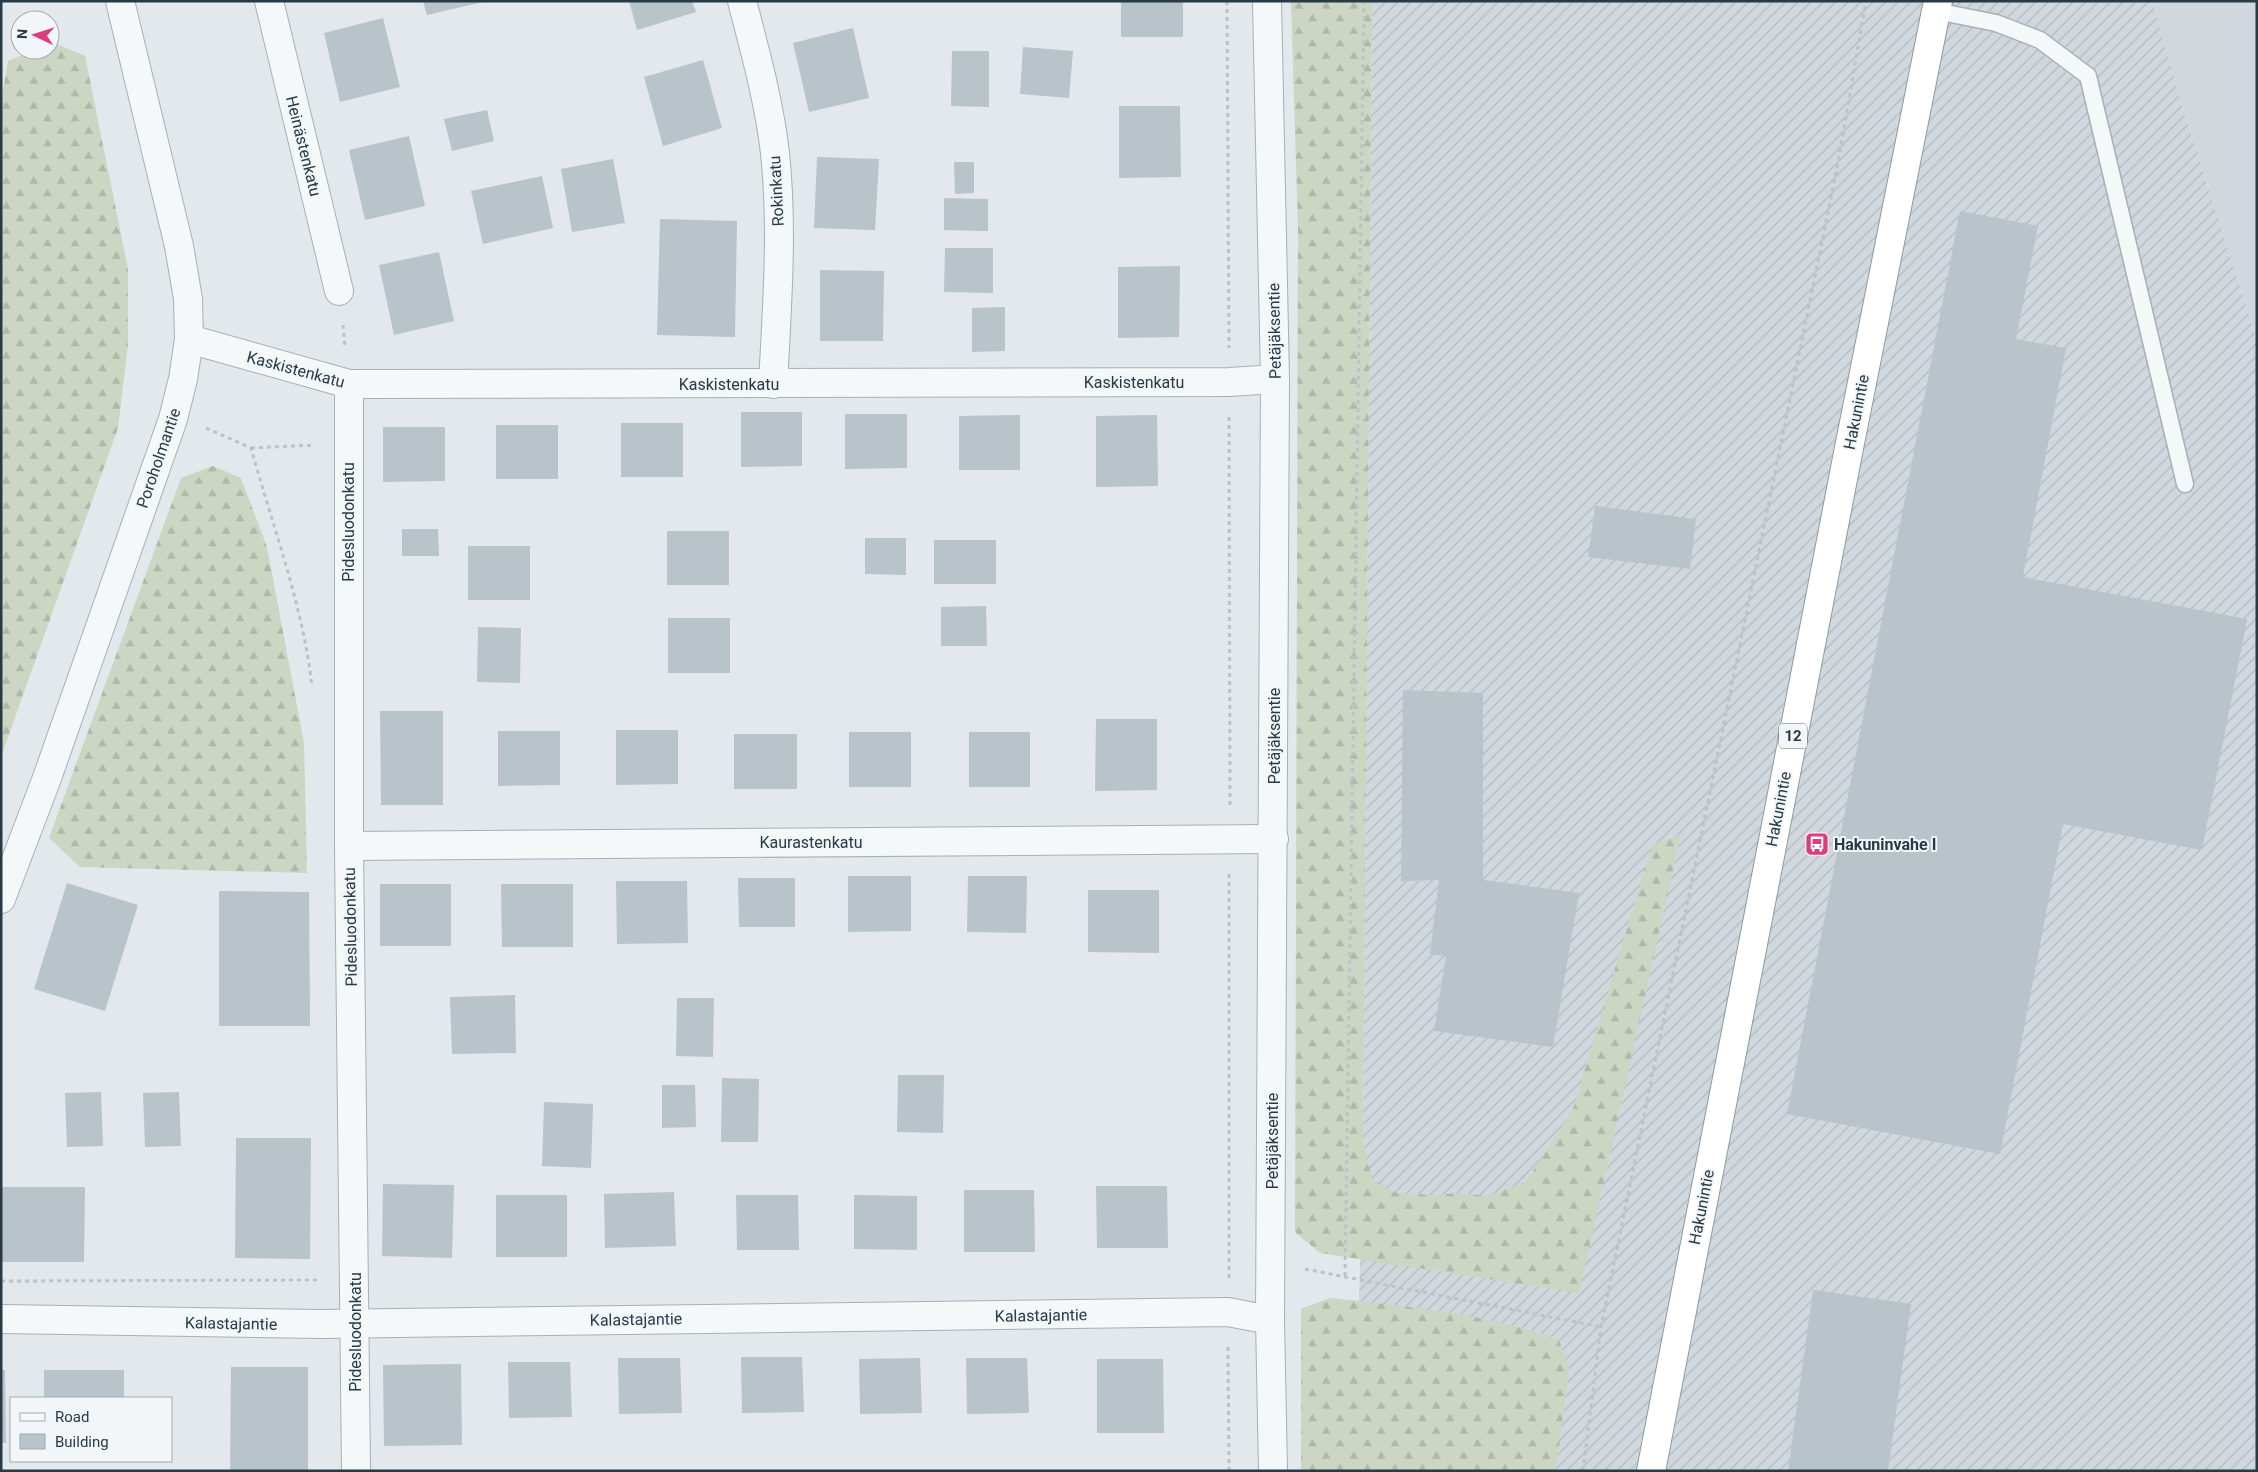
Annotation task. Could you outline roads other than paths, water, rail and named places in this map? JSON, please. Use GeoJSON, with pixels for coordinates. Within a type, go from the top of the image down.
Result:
{"type":"FeatureCollection","features":[{"type":"Feature","properties":{"kind":"highway","name":"Hakunintie"},"geometry":{"type":"LineString","coordinates":[[1651,1471],[1848,453],[1937,6]]}},
{"type":"Feature","properties":{"kind":"street","name":"Poroholmantie"},"geometry":{"type":"LineString","coordinates":[[1,899],[47,778],[173,419],[183,379],[189,339],[188,299],[179,246],[120,1]]}},
{"type":"Feature","properties":{"kind":"street","name":"Heinästenkatu"},"geometry":{"type":"LineString","coordinates":[[269,1],[339,291]]}},
{"type":"Feature","properties":{"kind":"street","name":"Rokinkatu"},"geometry":{"type":"LineString","coordinates":[[742,1],[764,84],[775,153],[779,254],[773,384]]}},
{"type":"Feature","properties":{"kind":"street","name":"Petäjäksentie"},"geometry":{"type":"LineString","coordinates":[[1267,1],[1275,379],[1270,1320],[1273,1471]]}},
{"type":"Feature","properties":{"kind":"street","name":"Kaskistenkatu"},"geometry":{"type":"LineString","coordinates":[[189,339],[349,384],[1229,382],[1275,379]]}},
{"type":"Feature","properties":{"kind":"street","name":"Pidesluodonkatu"},"geometry":{"type":"LineString","coordinates":[[349,384],[349,846],[356,1471]]}},
{"type":"Feature","properties":{"kind":"street","name":"Kaurastenkatu"},"geometry":{"type":"LineString","coordinates":[[349,846],[1274,838]]}},
{"type":"Feature","properties":{"kind":"street","name":"Kalastajantie"},"geometry":{"type":"LineString","coordinates":[[1,1319],[322,1324],[355,1322],[1228,1312],[1270,1320]]}},
{"type":"Feature","properties":{"kind":"lane"},"geometry":{"type":"LineString","coordinates":[[1937,6],[1996,23],[2040,40],[2088,76],[2184,484]]}},
{"type":"Feature","properties":{"kind":"place","name":"Hakuninvahe I"},"geometry":{"type":"Point","coordinates":[1817,844]}}]}
